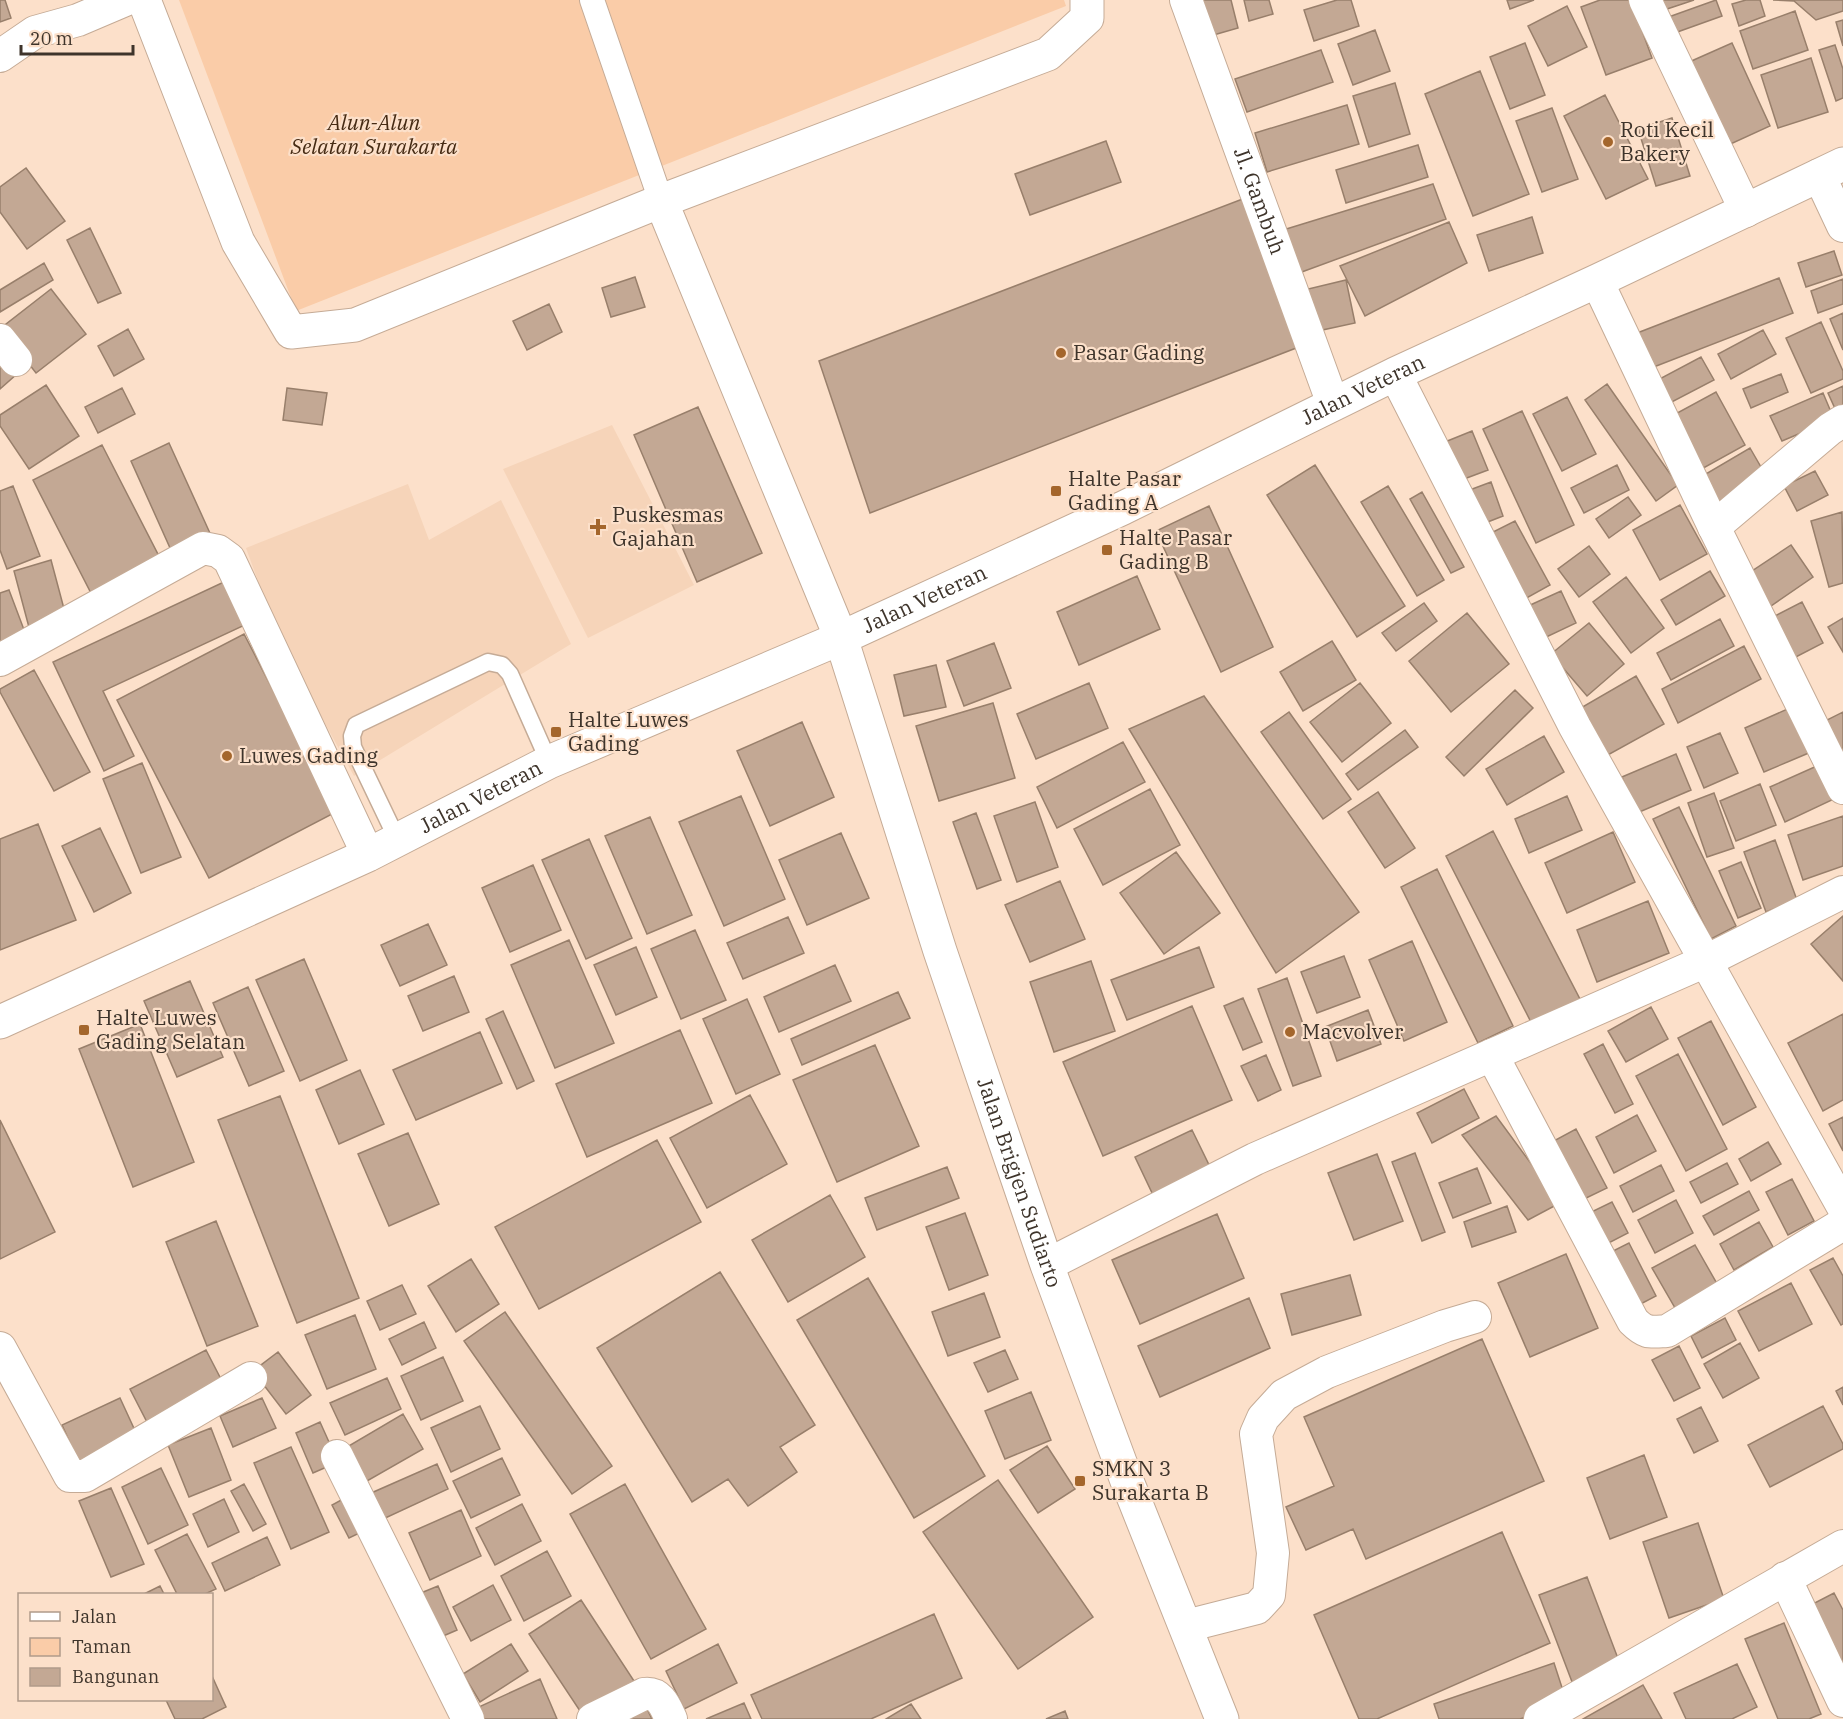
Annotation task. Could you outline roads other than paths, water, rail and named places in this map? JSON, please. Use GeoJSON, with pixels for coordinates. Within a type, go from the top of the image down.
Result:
{"type":"FeatureCollection","features":[{"type":"Feature","properties":{"kind":"main road"},"geometry":{"type":"LineString","coordinates":[[144,0],[238,242],[291,333],[355,325],[661,201],[1048,54],[1087,18],[1087,0]]}},
{"type":"Feature","properties":{"kind":"main road","name":"Jalan Veteran"},"geometry":{"type":"LineString","coordinates":[[0,1022],[368,855],[549,762],[841,638],[1123,508],[1332,404],[1831,169]]}},
{"type":"Feature","properties":{"kind":"main road","name":"Jalan Brigjen Sudiarto"},"geometry":{"type":"LineString","coordinates":[[661,201],[841,638],[940,951],[1047,1265],[1127,1480],[1186,1626],[1216,1717]]}},
{"type":"Feature","properties":{"kind":"street"},"geometry":{"type":"LineString","coordinates":[[3,54],[35,32],[78,20],[125,0]]}},
{"type":"Feature","properties":{"kind":"street"},"geometry":{"type":"LineString","coordinates":[[592,0],[661,201]]}},
{"type":"Feature","properties":{"kind":"street","name":"Jl. Gambuh"},"geometry":{"type":"LineString","coordinates":[[1186,0],[1332,404]]}},
{"type":"Feature","properties":{"kind":"street"},"geometry":{"type":"LineString","coordinates":[[1645,0],[1746,211]]}},
{"type":"Feature","properties":{"kind":"street"},"geometry":{"type":"LineString","coordinates":[[1831,169],[1843,226]]}},
{"type":"Feature","properties":{"kind":"street"},"geometry":{"type":"LineString","coordinates":[[1597,281],[1714,527],[1843,788]]}},
{"type":"Feature","properties":{"kind":"street"},"geometry":{"type":"LineString","coordinates":[[1395,374],[1575,727],[1843,1207]]}},
{"type":"Feature","properties":{"kind":"street"},"geometry":{"type":"LineString","coordinates":[[1714,527],[1821,436],[1843,421]]}},
{"type":"Feature","properties":{"kind":"street"},"geometry":{"type":"LineString","coordinates":[[0,660],[203,548],[218,551],[230,558],[368,855]]}},
{"type":"Feature","properties":{"kind":"street"},"geometry":{"type":"LineString","coordinates":[[1047,1265],[1255,1159],[1706,961],[1843,892]]}},
{"type":"Feature","properties":{"kind":"street"},"geometry":{"type":"LineString","coordinates":[[1492,1055],[1633,1321],[1642,1329],[1651,1333],[1667,1331],[1843,1224]]}},
{"type":"Feature","properties":{"kind":"street"},"geometry":{"type":"LineString","coordinates":[[1186,1626],[1257,1608],[1269,1595],[1273,1553],[1256,1434],[1263,1419],[1284,1395],[1327,1372],[1445,1326],[1475,1317]]}},
{"type":"Feature","properties":{"kind":"street"},"geometry":{"type":"LineString","coordinates":[[0,1348],[70,1476],[85,1476],[251,1378]]}},
{"type":"Feature","properties":{"kind":"street"},"geometry":{"type":"LineString","coordinates":[[337,1456],[468,1719]]}},
{"type":"Feature","properties":{"kind":"street"},"geometry":{"type":"LineString","coordinates":[[1540,1719],[1843,1546]]}},
{"type":"Feature","properties":{"kind":"street"},"geometry":{"type":"LineString","coordinates":[[1785,1578],[1843,1701]]}},
{"type":"Feature","properties":{"kind":"street"},"geometry":{"type":"LineString","coordinates":[[594,1719],[644,1694],[652,1693],[658,1697],[671,1719]]}},
{"type":"Feature","properties":{"kind":"lane"},"geometry":{"type":"LineString","coordinates":[[396,839],[353,747],[352,736],[356,725],[488,662],[502,665],[510,674],[549,762]]}},
{"type":"Feature","properties":{"kind":"place","name":"Roti Kecil Bakery"},"geometry":{"type":"Point","coordinates":[1608,142]}},
{"type":"Feature","properties":{"kind":"place","name":"Pasar Gading"},"geometry":{"type":"Point","coordinates":[1061,353]}},
{"type":"Feature","properties":{"kind":"place","name":"Halte Pasar Gading A"},"geometry":{"type":"Point","coordinates":[1056,491]}},
{"type":"Feature","properties":{"kind":"place","name":"Puskesmas Gajahan"},"geometry":{"type":"Point","coordinates":[598,527]}},
{"type":"Feature","properties":{"kind":"place","name":"Halte Pasar Gading B"},"geometry":{"type":"Point","coordinates":[1107,550]}},
{"type":"Feature","properties":{"kind":"place","name":"Halte Luwes Gading"},"geometry":{"type":"Point","coordinates":[556,732]}},
{"type":"Feature","properties":{"kind":"place","name":"Luwes Gading"},"geometry":{"type":"Point","coordinates":[227,756]}},
{"type":"Feature","properties":{"kind":"place","name":"Halte Luwes Gading Selatan"},"geometry":{"type":"Point","coordinates":[84,1030]}},
{"type":"Feature","properties":{"kind":"place","name":"Macvolver"},"geometry":{"type":"Point","coordinates":[1290,1032]}},
{"type":"Feature","properties":{"kind":"place","name":"SMKN 3 Surakarta B"},"geometry":{"type":"Point","coordinates":[1080,1481]}},
{"type":"Feature","properties":{"kind":"park label","name":"Alun-Alun Selatan Surakarta"},"geometry":{"type":"Point","coordinates":[374,135]}}]}
